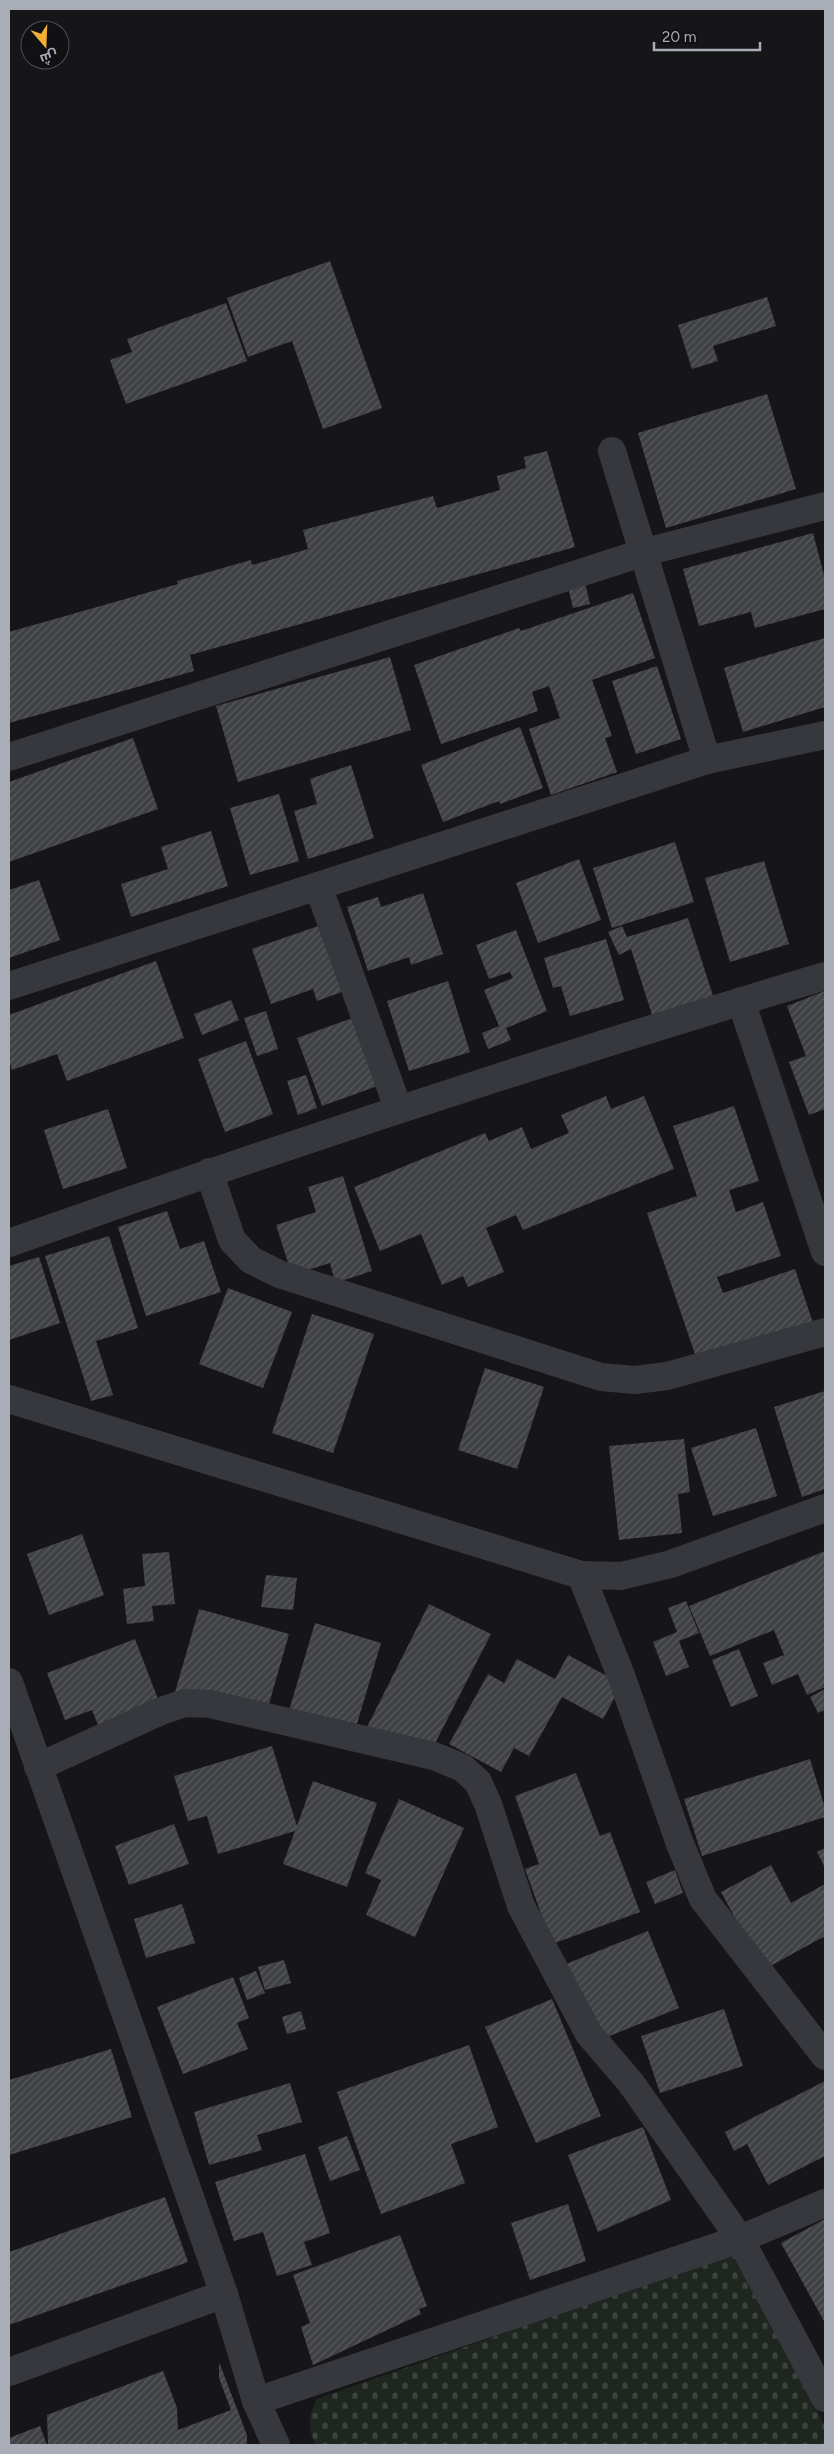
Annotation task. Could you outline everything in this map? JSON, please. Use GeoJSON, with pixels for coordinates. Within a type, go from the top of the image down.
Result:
{"type":"FeatureCollection","features":[{"type":"Feature","properties":{"kind":"street"},"geometry":{"type":"LineString","coordinates":[[612,452],[645,552],[707,760]]}},
{"type":"Feature","properties":{"kind":"street"},"geometry":{"type":"LineString","coordinates":[[9,757],[645,552],[825,506]]}},
{"type":"Feature","properties":{"kind":"street"},"geometry":{"type":"LineString","coordinates":[[9,986],[707,760],[825,735]]}},
{"type":"Feature","properties":{"kind":"street"},"geometry":{"type":"LineString","coordinates":[[318,886],[398,1108]]}},
{"type":"Feature","properties":{"kind":"street"},"geometry":{"type":"LineString","coordinates":[[9,1243],[209,1172],[398,1108],[825,976]]}},
{"type":"Feature","properties":{"kind":"street"},"geometry":{"type":"LineString","coordinates":[[741,1001],[825,1252]]}},
{"type":"Feature","properties":{"kind":"street"},"geometry":{"type":"LineString","coordinates":[[209,1172],[232,1240],[251,1260],[278,1274],[601,1377],[635,1380],[667,1376],[825,1332]]}},
{"type":"Feature","properties":{"kind":"street"},"geometry":{"type":"LineString","coordinates":[[9,1399],[581,1575],[621,1576],[671,1564],[825,1508]]}},
{"type":"Feature","properties":{"kind":"street"},"geometry":{"type":"LineString","coordinates":[[581,1575],[622,1678],[680,1844],[703,1899],[825,2056]]}},
{"type":"Feature","properties":{"kind":"street"},"geometry":{"type":"LineString","coordinates":[[9,1682],[224,2294],[256,2401],[276,2445]]}},
{"type":"Feature","properties":{"kind":"street"},"geometry":{"type":"LineString","coordinates":[[38,1766],[161,1711],[185,1704],[210,1704],[434,1756],[462,1768],[478,1782],[488,1804],[521,1906],[589,2034],[632,2083],[740,2239],[825,2398]]}},
{"type":"Feature","properties":{"kind":"street"},"geometry":{"type":"LineString","coordinates":[[256,2401],[740,2239],[825,2203]]}},
{"type":"Feature","properties":{"kind":"street"},"geometry":{"type":"LineString","coordinates":[[9,2372],[224,2294]]}},
{"type":"Feature","properties":{"kind":"green space"},"geometry":{"type":"Polygon","coordinates":[[[742,2249],[825,2427],[825,2445],[315,2445],[311,2432],[310,2417],[317,2399],[742,2249]]]}},
{"type":"Feature","properties":{"kind":"building"},"geometry":{"type":"Polygon","coordinates":[[[330,261],[382,408],[323,429],[292,341],[248,357],[227,298],[330,261]]]}},
{"type":"Feature","properties":{"kind":"building"},"geometry":{"type":"Polygon","coordinates":[[[767,297],[776,326],[713,346],[718,361],[692,369],[678,325],[767,297]]]}},
{"type":"Feature","properties":{"kind":"building"},"geometry":{"type":"Polygon","coordinates":[[[226,303],[247,361],[126,404],[110,360],[132,352],[127,339],[226,303]]]}},
{"type":"Feature","properties":{"kind":"building"},"geometry":{"type":"Polygon","coordinates":[[[767,394],[796,489],[666,528],[638,433],[767,394]]]}},
{"type":"Feature","properties":{"kind":"building"},"geometry":{"type":"Polygon","coordinates":[[[547,451],[575,547],[190,655],[194,671],[9,723],[9,632],[178,584],[177,581],[251,560],[252,565],[308,549],[303,530],[433,496],[437,508],[500,490],[497,476],[526,468],[524,457],[547,451]]]}},
{"type":"Feature","properties":{"kind":"building"},"geometry":{"type":"Polygon","coordinates":[[[813,533],[825,579],[825,609],[755,628],[751,612],[699,626],[683,569],[813,533]]]}},
{"type":"Feature","properties":{"kind":"building"},"geometry":{"type":"Polygon","coordinates":[[[585,583],[590,604],[573,608],[568,587],[585,583]]]}},
{"type":"Feature","properties":{"kind":"building"},"geometry":{"type":"Polygon","coordinates":[[[633,593],[655,658],[592,680],[612,736],[605,738],[617,772],[551,795],[529,729],[560,718],[549,686],[532,692],[538,711],[441,744],[414,665],[519,628],[521,631],[633,593]]]}},
{"type":"Feature","properties":{"kind":"building"},"geometry":{"type":"Polygon","coordinates":[[[825,638],[825,707],[743,732],[724,668],[825,638]]]}},
{"type":"Feature","properties":{"kind":"building"},"geometry":{"type":"Polygon","coordinates":[[[390,657],[411,730],[238,782],[216,706],[390,657]]]}},
{"type":"Feature","properties":{"kind":"building"},"geometry":{"type":"Polygon","coordinates":[[[657,666],[681,739],[636,754],[612,681],[657,666]]]}},
{"type":"Feature","properties":{"kind":"building"},"geometry":{"type":"Polygon","coordinates":[[[520,727],[543,788],[500,804],[499,801],[443,822],[421,765],[520,727]]]}},
{"type":"Feature","properties":{"kind":"building"},"geometry":{"type":"Polygon","coordinates":[[[133,738],[158,809],[9,862],[9,782],[133,738]]]}},
{"type":"Feature","properties":{"kind":"building"},"geometry":{"type":"Polygon","coordinates":[[[351,765],[374,838],[308,859],[294,811],[317,804],[310,779],[351,765]]]}},
{"type":"Feature","properties":{"kind":"building"},"geometry":{"type":"Polygon","coordinates":[[[279,794],[299,861],[250,875],[230,808],[279,794]]]}},
{"type":"Feature","properties":{"kind":"building"},"geometry":{"type":"Polygon","coordinates":[[[211,831],[228,886],[131,917],[121,884],[168,869],[161,847],[211,831]]]}},
{"type":"Feature","properties":{"kind":"building"},"geometry":{"type":"Polygon","coordinates":[[[675,842],[694,902],[612,928],[593,868],[675,842]]]}},
{"type":"Feature","properties":{"kind":"building"},"geometry":{"type":"Polygon","coordinates":[[[579,859],[601,920],[538,943],[516,883],[579,859]]]}},
{"type":"Feature","properties":{"kind":"building"},"geometry":{"type":"Polygon","coordinates":[[[764,861],[789,944],[730,962],[705,878],[764,861]]]}},
{"type":"Feature","properties":{"kind":"building"},"geometry":{"type":"Polygon","coordinates":[[[39,880],[60,940],[9,958],[9,890],[39,880]]]}},
{"type":"Feature","properties":{"kind":"building"},"geometry":{"type":"Polygon","coordinates":[[[423,893],[443,954],[411,965],[409,957],[368,971],[347,907],[378,897],[381,907],[423,893]]]}},
{"type":"Feature","properties":{"kind":"building"},"geometry":{"type":"Polygon","coordinates":[[[688,918],[714,999],[653,1018],[631,949],[619,955],[608,932],[622,926],[627,937],[688,918]]]}},
{"type":"Feature","properties":{"kind":"building"},"geometry":{"type":"Polygon","coordinates":[[[324,924],[347,990],[317,1001],[313,989],[271,1004],[252,949],[324,924]]]}},
{"type":"Feature","properties":{"kind":"building"},"geometry":{"type":"Polygon","coordinates":[[[516,930],[547,1011],[506,1028],[511,1040],[488,1049],[482,1033],[499,1026],[484,990],[513,978],[510,972],[489,979],[476,945],[516,930]]]}},
{"type":"Feature","properties":{"kind":"building"},"geometry":{"type":"Polygon","coordinates":[[[606,939],[624,1000],[570,1016],[561,986],[553,988],[544,958],[606,939]]]}},
{"type":"Feature","properties":{"kind":"building"},"geometry":{"type":"Polygon","coordinates":[[[156,961],[184,1038],[67,1081],[57,1054],[12,1070],[9,1060],[9,1015],[156,961]]]}},
{"type":"Feature","properties":{"kind":"building"},"geometry":{"type":"Polygon","coordinates":[[[448,981],[470,1052],[409,1071],[387,1001],[448,981]]]}},
{"type":"Feature","properties":{"kind":"building"},"geometry":{"type":"Polygon","coordinates":[[[825,991],[825,1109],[809,1115],[789,1062],[806,1056],[787,1006],[825,991]]]}},
{"type":"Feature","properties":{"kind":"building"},"geometry":{"type":"Polygon","coordinates":[[[231,1000],[239,1020],[202,1035],[194,1014],[231,1000]]]}},
{"type":"Feature","properties":{"kind":"building"},"geometry":{"type":"Polygon","coordinates":[[[266,1011],[278,1049],[257,1056],[244,1018],[266,1011]]]}},
{"type":"Feature","properties":{"kind":"building"},"geometry":{"type":"Polygon","coordinates":[[[358,1016],[383,1084],[322,1106],[297,1038],[358,1016]]]}},
{"type":"Feature","properties":{"kind":"building"},"geometry":{"type":"Polygon","coordinates":[[[246,1041],[273,1114],[225,1132],[198,1059],[246,1041]]]}},
{"type":"Feature","properties":{"kind":"building"},"geometry":{"type":"Polygon","coordinates":[[[306,1075],[317,1108],[298,1115],[287,1081],[306,1075]]]}},
{"type":"Feature","properties":{"kind":"building"},"geometry":{"type":"Polygon","coordinates":[[[606,1096],[611,1109],[644,1096],[674,1169],[523,1230],[516,1215],[486,1228],[504,1272],[468,1287],[463,1276],[442,1285],[421,1234],[380,1251],[354,1187],[485,1133],[489,1141],[522,1127],[531,1149],[569,1133],[561,1115],[606,1096]]]}},
{"type":"Feature","properties":{"kind":"building"},"geometry":{"type":"Polygon","coordinates":[[[734,1106],[759,1181],[729,1190],[736,1212],[763,1202],[781,1256],[717,1277],[723,1293],[795,1269],[814,1326],[699,1366],[647,1213],[697,1196],[673,1126],[734,1106]]]}},
{"type":"Feature","properties":{"kind":"building"},"geometry":{"type":"Polygon","coordinates":[[[108,1109],[127,1168],[63,1189],[44,1130],[108,1109]]]}},
{"type":"Feature","properties":{"kind":"building"},"geometry":{"type":"Polygon","coordinates":[[[343,1176],[372,1271],[335,1283],[330,1263],[292,1275],[276,1225],[316,1212],[308,1187],[343,1176]]]}},
{"type":"Feature","properties":{"kind":"building"},"geometry":{"type":"Polygon","coordinates":[[[167,1211],[180,1249],[204,1241],[221,1292],[146,1316],[118,1227],[167,1211]]]}},
{"type":"Feature","properties":{"kind":"building"},"geometry":{"type":"Polygon","coordinates":[[[109,1236],[138,1328],[96,1341],[113,1395],[91,1401],[45,1256],[109,1236]]]}},
{"type":"Feature","properties":{"kind":"building"},"geometry":{"type":"Polygon","coordinates":[[[39,1257],[60,1323],[9,1340],[9,1266],[39,1257]]]}},
{"type":"Feature","properties":{"kind":"building"},"geometry":{"type":"Polygon","coordinates":[[[228,1288],[292,1312],[263,1388],[199,1364],[228,1288]]]}},
{"type":"Feature","properties":{"kind":"building"},"geometry":{"type":"Polygon","coordinates":[[[312,1314],[374,1334],[333,1453],[272,1433],[312,1314]]]}},
{"type":"Feature","properties":{"kind":"building"},"geometry":{"type":"Polygon","coordinates":[[[485,1368],[544,1387],[517,1469],[458,1450],[485,1368]]]}},
{"type":"Feature","properties":{"kind":"building"},"geometry":{"type":"Polygon","coordinates":[[[825,1391],[825,1489],[802,1497],[774,1407],[825,1391]]]}},
{"type":"Feature","properties":{"kind":"building"},"geometry":{"type":"Polygon","coordinates":[[[756,1428],[777,1496],[713,1516],[691,1448],[756,1428]]]}},
{"type":"Feature","properties":{"kind":"building"},"geometry":{"type":"Polygon","coordinates":[[[684,1439],[690,1492],[678,1494],[682,1533],[619,1540],[609,1446],[684,1439]]]}},
{"type":"Feature","properties":{"kind":"building"},"geometry":{"type":"Polygon","coordinates":[[[82,1534],[104,1595],[49,1615],[27,1554],[82,1534]]]}},
{"type":"Feature","properties":{"kind":"building"},"geometry":{"type":"Polygon","coordinates":[[[825,1551],[825,1687],[807,1695],[798,1674],[772,1685],[763,1663],[784,1655],[774,1630],[710,1656],[689,1606],[825,1551]]]}},
{"type":"Feature","properties":{"kind":"building"},"geometry":{"type":"Polygon","coordinates":[[[169,1552],[175,1604],[152,1606],[154,1621],[127,1624],[123,1589],[145,1586],[142,1554],[169,1552]]]}},
{"type":"Feature","properties":{"kind":"building"},"geometry":{"type":"Polygon","coordinates":[[[266,1575],[297,1578],[293,1610],[261,1607],[266,1575]]]}},
{"type":"Feature","properties":{"kind":"building"},"geometry":{"type":"Polygon","coordinates":[[[686,1601],[699,1633],[679,1641],[689,1667],[666,1676],[653,1642],[677,1632],[668,1608],[686,1601]]]}},
{"type":"Feature","properties":{"kind":"building"},"geometry":{"type":"Polygon","coordinates":[[[429,1604],[491,1634],[428,1757],[367,1727],[429,1604]]]}},
{"type":"Feature","properties":{"kind":"building"},"geometry":{"type":"Polygon","coordinates":[[[199,1609],[289,1634],[265,1718],[175,1692],[199,1609]]]}},
{"type":"Feature","properties":{"kind":"building"},"geometry":{"type":"Polygon","coordinates":[[[315,1623],[381,1643],[354,1734],[285,1724],[315,1623]]]}},
{"type":"Feature","properties":{"kind":"building"},"geometry":{"type":"Polygon","coordinates":[[[135,1639],[161,1707],[100,1730],[92,1710],[65,1720],[47,1673],[135,1639]]]}},
{"type":"Feature","properties":{"kind":"building"},"geometry":{"type":"Polygon","coordinates":[[[739,1649],[758,1696],[731,1707],[712,1660],[739,1649]]]}},
{"type":"Feature","properties":{"kind":"building"},"geometry":{"type":"Polygon","coordinates":[[[568,1655],[622,1684],[603,1719],[562,1697],[529,1756],[514,1748],[501,1772],[449,1744],[488,1674],[504,1683],[517,1659],[555,1679],[568,1655]]]}},
{"type":"Feature","properties":{"kind":"building"},"geometry":{"type":"Polygon","coordinates":[[[825,1689],[825,1710],[818,1713],[810,1697],[825,1689]]]}},
{"type":"Feature","properties":{"kind":"building"},"geometry":{"type":"Polygon","coordinates":[[[272,1746],[297,1826],[313,1781],[377,1803],[347,1887],[283,1864],[295,1831],[218,1854],[207,1816],[188,1821],[174,1776],[272,1746]]]}},
{"type":"Feature","properties":{"kind":"building"},"geometry":{"type":"Polygon","coordinates":[[[810,1759],[825,1808],[825,1817],[702,1856],[684,1799],[810,1759]]]}},
{"type":"Feature","properties":{"kind":"building"},"geometry":{"type":"Polygon","coordinates":[[[576,1773],[600,1836],[610,1832],[640,1912],[552,1944],[525,1869],[539,1864],[515,1796],[576,1773]]]}},
{"type":"Feature","properties":{"kind":"building"},"geometry":{"type":"Polygon","coordinates":[[[399,1799],[464,1828],[415,1937],[366,1915],[381,1880],[365,1873],[399,1799]]]}},
{"type":"Feature","properties":{"kind":"building"},"geometry":{"type":"Polygon","coordinates":[[[174,1824],[189,1864],[129,1885],[115,1846],[174,1824]]]}},
{"type":"Feature","properties":{"kind":"building"},"geometry":{"type":"Polygon","coordinates":[[[825,1848],[825,1868],[817,1852],[825,1848]]]}},
{"type":"Feature","properties":{"kind":"building"},"geometry":{"type":"Polygon","coordinates":[[[771,1865],[791,1903],[825,1884],[825,1936],[763,1970],[721,1892],[771,1865]]]}},
{"type":"Feature","properties":{"kind":"building"},"geometry":{"type":"Polygon","coordinates":[[[675,1870],[683,1893],[655,1904],[646,1882],[675,1870]]]}},
{"type":"Feature","properties":{"kind":"building"},"geometry":{"type":"Polygon","coordinates":[[[182,1904],[195,1943],[146,1958],[134,1919],[182,1904]]]}},
{"type":"Feature","properties":{"kind":"building"},"geometry":{"type":"Polygon","coordinates":[[[648,1931],[679,2008],[597,2041],[566,1964],[648,1931]]]}},
{"type":"Feature","properties":{"kind":"building"},"geometry":{"type":"Polygon","coordinates":[[[284,1960],[291,1983],[265,1990],[258,1967],[284,1960]]]}},
{"type":"Feature","properties":{"kind":"building"},"geometry":{"type":"Polygon","coordinates":[[[256,1971],[265,1993],[247,2000],[239,1978],[256,1971]]]}},
{"type":"Feature","properties":{"kind":"building"},"geometry":{"type":"Polygon","coordinates":[[[233,1977],[249,2018],[237,2023],[248,2049],[183,2074],[157,2007],[233,1977]]]}},
{"type":"Feature","properties":{"kind":"building"},"geometry":{"type":"Polygon","coordinates":[[[552,1999],[601,2116],[536,2143],[485,2027],[552,1999]]]}},
{"type":"Feature","properties":{"kind":"building"},"geometry":{"type":"Polygon","coordinates":[[[724,2009],[743,2066],[660,2093],[641,2036],[724,2009]]]}},
{"type":"Feature","properties":{"kind":"building"},"geometry":{"type":"Polygon","coordinates":[[[301,2011],[306,2029],[287,2034],[282,2017],[301,2011]]]}},
{"type":"Feature","properties":{"kind":"building"},"geometry":{"type":"Polygon","coordinates":[[[469,2045],[498,2127],[451,2144],[465,2183],[381,2214],[337,2092],[469,2045]]]}},
{"type":"Feature","properties":{"kind":"building"},"geometry":{"type":"Polygon","coordinates":[[[111,2049],[132,2117],[9,2155],[9,2080],[111,2049]]]}},
{"type":"Feature","properties":{"kind":"building"},"geometry":{"type":"Polygon","coordinates":[[[825,2081],[825,2156],[768,2185],[747,2144],[734,2151],[725,2132],[825,2081]]]}},
{"type":"Feature","properties":{"kind":"building"},"geometry":{"type":"Polygon","coordinates":[[[290,2083],[302,2122],[257,2135],[262,2150],[209,2165],[194,2112],[290,2083]]]}},
{"type":"Feature","properties":{"kind":"building"},"geometry":{"type":"Polygon","coordinates":[[[643,2127],[671,2200],[598,2232],[568,2155],[643,2127]]]}},
{"type":"Feature","properties":{"kind":"building"},"geometry":{"type":"Polygon","coordinates":[[[347,2136],[360,2170],[330,2181],[318,2147],[347,2136]]]}},
{"type":"Feature","properties":{"kind":"building"},"geometry":{"type":"Polygon","coordinates":[[[305,2154],[330,2233],[304,2242],[312,2265],[277,2276],[263,2232],[234,2241],[215,2182],[305,2154]]]}},
{"type":"Feature","properties":{"kind":"building"},"geometry":{"type":"Polygon","coordinates":[[[165,2197],[188,2262],[9,2325],[9,2252],[165,2197]]]}},
{"type":"Feature","properties":{"kind":"building"},"geometry":{"type":"Polygon","coordinates":[[[568,2204],[586,2261],[530,2280],[511,2223],[568,2204]]]}},
{"type":"Feature","properties":{"kind":"building"},"geometry":{"type":"Polygon","coordinates":[[[825,2219],[825,2323],[781,2243],[825,2219]]]}},
{"type":"Feature","properties":{"kind":"building"},"geometry":{"type":"Polygon","coordinates":[[[400,2235],[427,2306],[419,2309],[421,2314],[313,2365],[301,2327],[310,2323],[293,2275],[400,2235]]]}},
{"type":"Feature","properties":{"kind":"building"},"geometry":{"type":"Polygon","coordinates":[[[219,2362],[247,2435],[247,2445],[48,2445],[47,2415],[163,2371],[177,2408],[178,2430],[231,2410],[219,2378],[219,2362]]]}},
{"type":"Feature","properties":{"kind":"building"},"geometry":{"type":"Polygon","coordinates":[[[40,2426],[47,2445],[9,2445],[9,2438],[40,2426]]]}}]}
